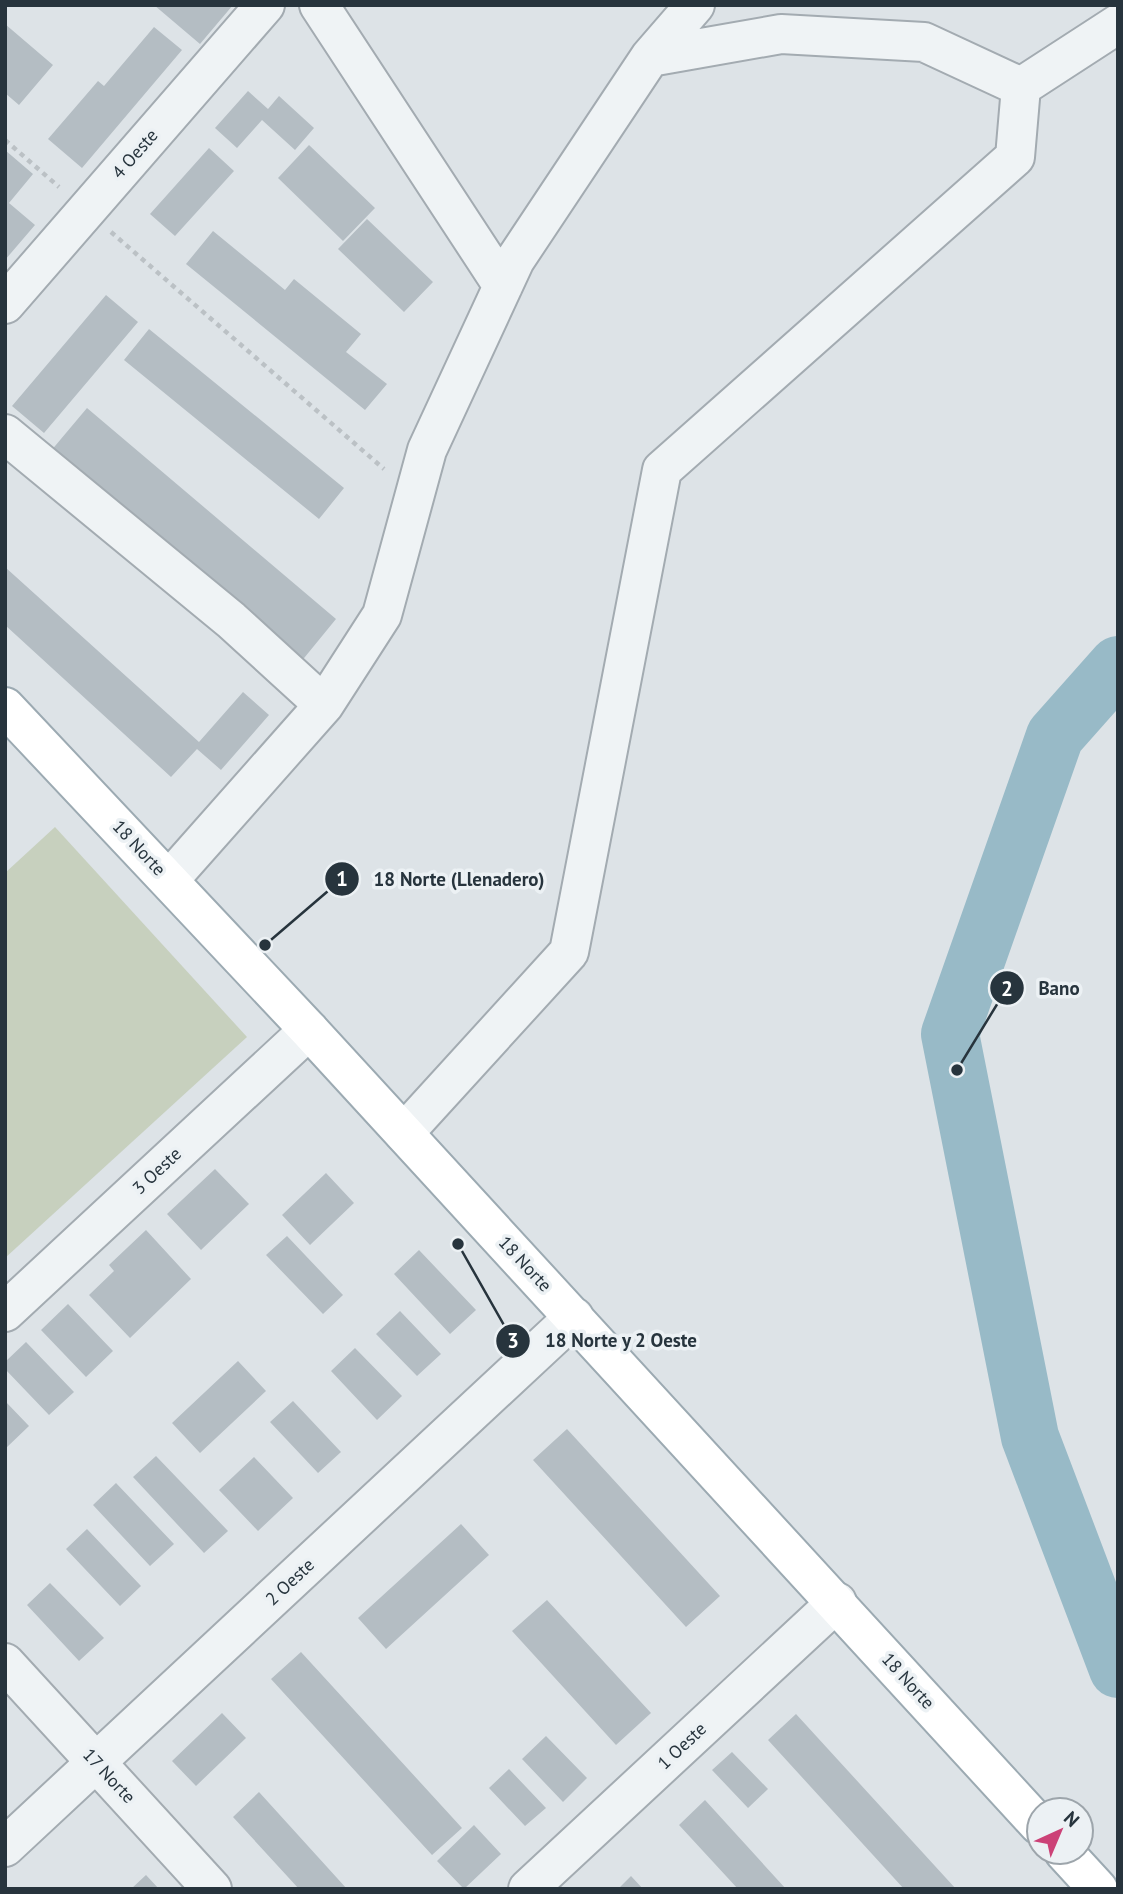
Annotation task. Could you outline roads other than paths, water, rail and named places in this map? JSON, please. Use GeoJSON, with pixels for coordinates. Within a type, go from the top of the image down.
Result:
{"type":"FeatureCollection","features":[{"type":"Feature","properties":{"kind":"main road","name":"18 Norte"},"geometry":{"type":"LineString","coordinates":[[5,707],[309,1030],[1025,1810]]}},
{"type":"Feature","properties":{"kind":"main road"},"geometry":{"type":"LineString","coordinates":[[1075,1866],[1090,1886]]}},
{"type":"Feature","properties":{"kind":"street","name":"4 Oeste"},"geometry":{"type":"LineString","coordinates":[[5,304],[265,5]]}},
{"type":"Feature","properties":{"kind":"street"},"geometry":{"type":"LineString","coordinates":[[319,5],[503,286]]}},
{"type":"Feature","properties":{"kind":"street"},"geometry":{"type":"LineString","coordinates":[[169,880],[324,705],[382,615],[427,450],[516,260],[650,57],[695,5]]}},
{"type":"Feature","properties":{"kind":"street"},"geometry":{"type":"LineString","coordinates":[[1021,87],[1118,24]]}},
{"type":"Feature","properties":{"kind":"street"},"geometry":{"type":"LineString","coordinates":[[650,57],[781,34],[924,41],[1021,87]]}},
{"type":"Feature","properties":{"kind":"street"},"geometry":{"type":"LineString","coordinates":[[404,1133],[569,952],[662,470],[1015,157],[1021,87]]}},
{"type":"Feature","properties":{"kind":"street"},"geometry":{"type":"LineString","coordinates":[[5,433],[231,620],[324,705]]}},
{"type":"Feature","properties":{"kind":"street","name":"3 Oeste"},"geometry":{"type":"LineString","coordinates":[[5,1312],[309,1030]]}},
{"type":"Feature","properties":{"kind":"street","name":"2 Oeste"},"geometry":{"type":"LineString","coordinates":[[5,1847],[574,1317]]}},
{"type":"Feature","properties":{"kind":"street","name":"1 Oeste"},"geometry":{"type":"LineString","coordinates":[[528,1889],[837,1602]]}},
{"type":"Feature","properties":{"kind":"street","name":"17 Norte"},"geometry":{"type":"LineString","coordinates":[[5,1663],[212,1889]]}},
{"type":"Feature","properties":{"kind":"waterway"},"geometry":{"type":"LineString","coordinates":[[1118,665],[1055,736],[950,1034],[1030,1437],[1118,1669]]}},
{"type":"Feature","properties":{"kind":"place","name":"18 Norte (Llenadero)"},"geometry":{"type":"Point","coordinates":[265,945]}},
{"type":"Feature","properties":{"kind":"place","name":"Bano"},"geometry":{"type":"Point","coordinates":[957,1070]}},
{"type":"Feature","properties":{"kind":"place","name":"18 Norte y 2 Oeste"},"geometry":{"type":"Point","coordinates":[458,1244]}}]}
